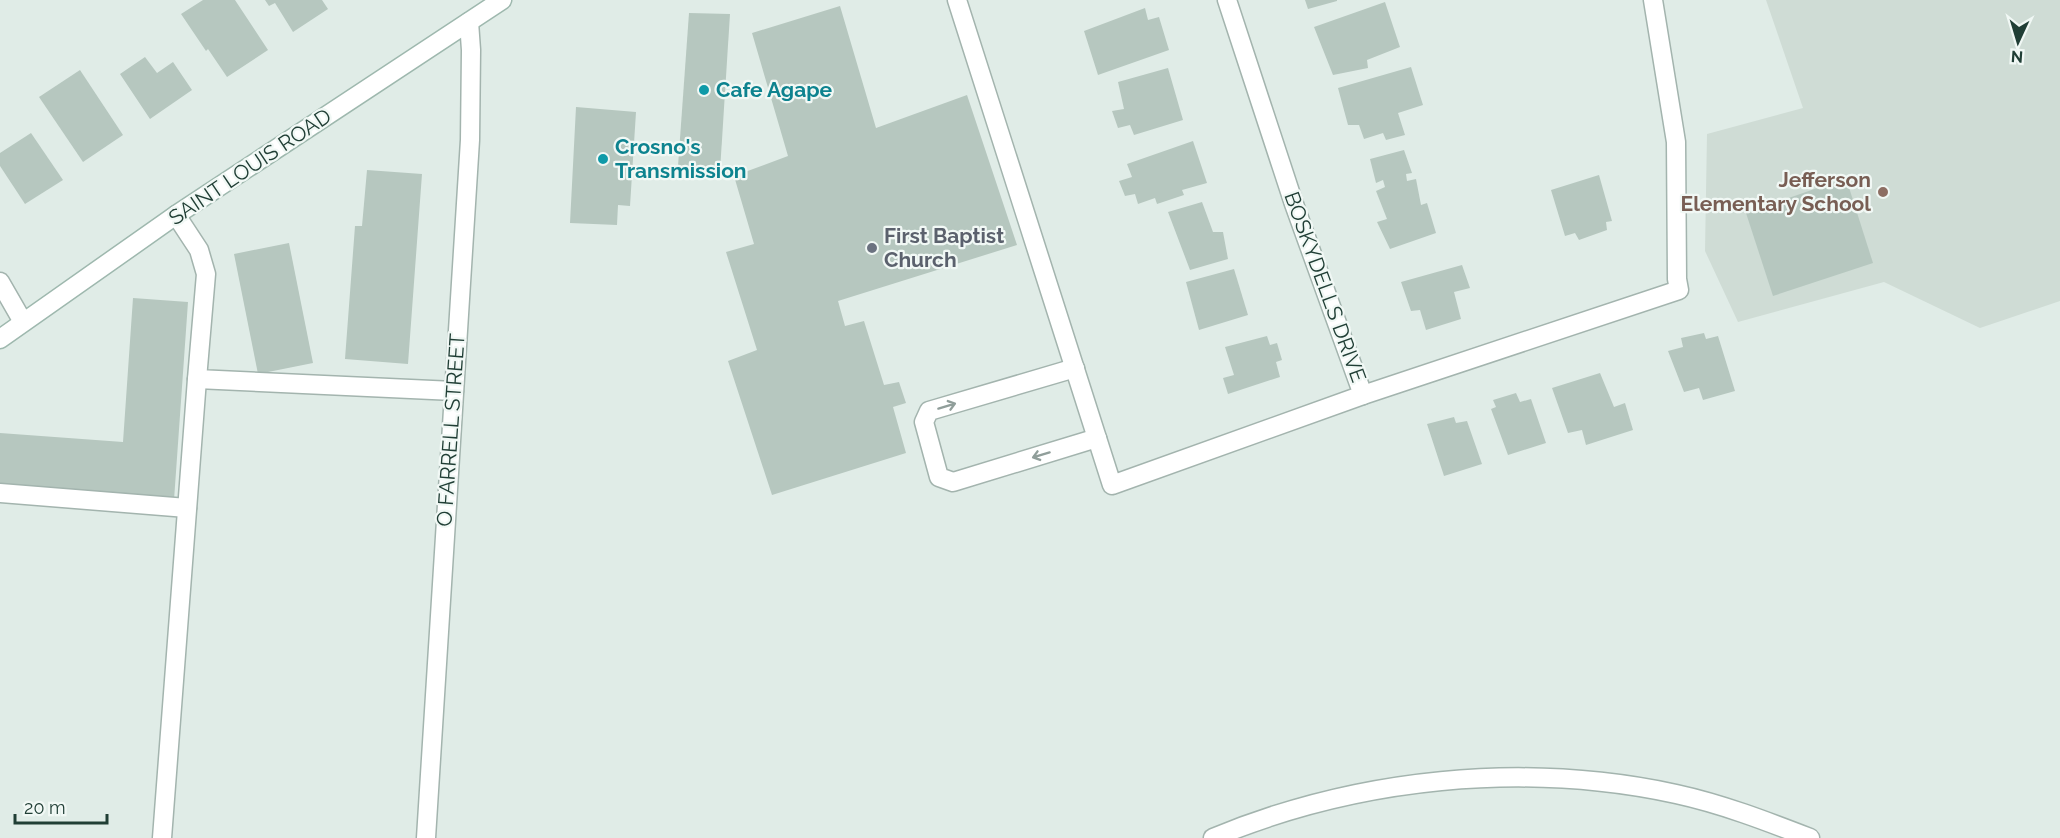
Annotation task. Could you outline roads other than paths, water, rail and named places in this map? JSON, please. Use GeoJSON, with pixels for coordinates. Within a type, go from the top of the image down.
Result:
{"type":"FeatureCollection","features":[{"type":"Feature","properties":{"kind":"street","name":"SAINT LOUIS ROAD"},"geometry":{"type":"LineString","coordinates":[[0,339],[177,215],[502,0]]}},
{"type":"Feature","properties":{"kind":"street"},"geometry":{"type":"LineString","coordinates":[[957,0],[1112,485],[1363,395]]}},
{"type":"Feature","properties":{"kind":"street","name":"BOSKYDELLS DRIVE"},"geometry":{"type":"LineString","coordinates":[[1227,0],[1291,195],[1363,395],[1679,290],[1676,142],[1653,0]]}},
{"type":"Feature","properties":{"kind":"street","name":"O FARRELL STREET"},"geometry":{"type":"LineString","coordinates":[[426,838],[470,140],[469,22]]}},
{"type":"Feature","properties":{"kind":"street"},"geometry":{"type":"LineString","coordinates":[[162,838],[206,274],[199,250],[177,215]]}},
{"type":"Feature","properties":{"kind":"street"},"geometry":{"type":"LineString","coordinates":[[0,282],[22,322]]}},
{"type":"Feature","properties":{"kind":"street"},"geometry":{"type":"LineString","coordinates":[[1075,368],[929,411],[924,422],[939,477],[953,482],[1097,438]]}},
{"type":"Feature","properties":{"kind":"street"},"geometry":{"type":"LineString","coordinates":[[197,379],[454,391]]}},
{"type":"Feature","properties":{"kind":"street"},"geometry":{"type":"LineString","coordinates":[[0,493],[187,508]]}},
{"type":"Feature","properties":{"kind":"street"},"geometry":{"type":"LineString","coordinates":[[1213,838],[1240,826],[1316,802],[1395,787],[1458,780],[1537,778],[1602,782],[1677,794],[1750,815],[1810,838]]}},
{"type":"Feature","properties":{"kind":"place","name":"Cafe Agape"},"geometry":{"type":"Point","coordinates":[704,90]}},
{"type":"Feature","properties":{"kind":"place","name":"Crosno's Transmission"},"geometry":{"type":"Point","coordinates":[603,159]}},
{"type":"Feature","properties":{"kind":"place","name":"Jefferson Elementary School"},"geometry":{"type":"Point","coordinates":[1883,192]}},
{"type":"Feature","properties":{"kind":"place","name":"First Baptist Church"},"geometry":{"type":"Point","coordinates":[872,248]}}]}
